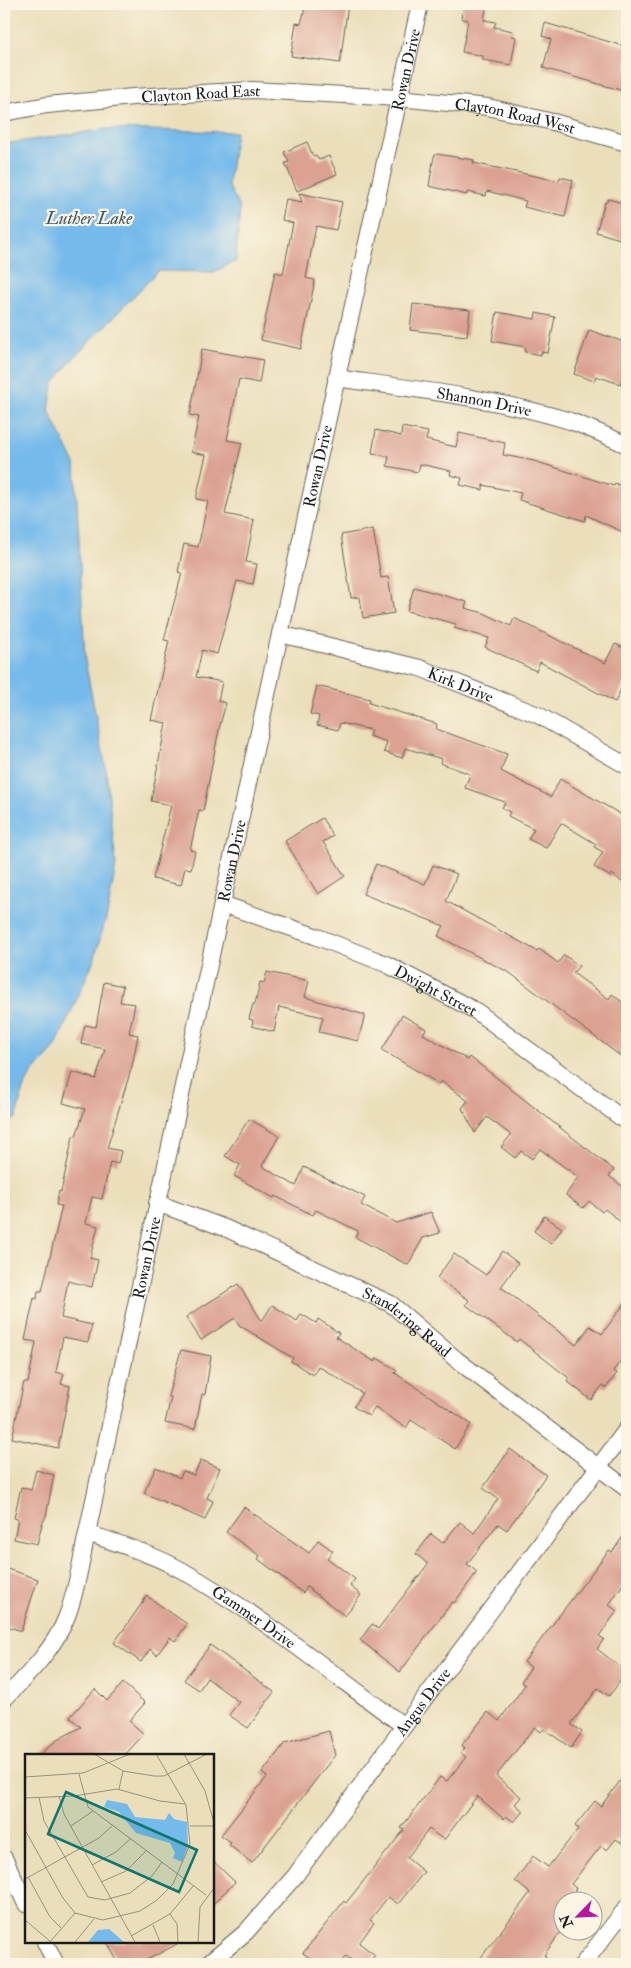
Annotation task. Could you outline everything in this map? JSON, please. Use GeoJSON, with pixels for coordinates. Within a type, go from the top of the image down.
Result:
{"type":"FeatureCollection","features":[{"type":"Feature","properties":{"kind":"street","name":"Rowan Drive"},"geometry":{"type":"LineString","coordinates":[[4,1699],[26,1677],[41,1658],[67,1617],[88,1533],[280,634],[420,4]]}},
{"type":"Feature","properties":{"kind":"street","name":"Clayton Road East"},"geometry":{"type":"LineString","coordinates":[[4,113],[47,105],[253,90],[399,98]]}},
{"type":"Feature","properties":{"kind":"street","name":"Clayton Road West"},"geometry":{"type":"LineString","coordinates":[[399,98],[488,107],[553,122],[627,143]]}},
{"type":"Feature","properties":{"kind":"street","name":"Shannon Drive"},"geometry":{"type":"LineString","coordinates":[[336,378],[414,388],[524,410],[572,422],[627,445]]}},
{"type":"Feature","properties":{"kind":"street","name":"Kirk Drive"},"geometry":{"type":"LineString","coordinates":[[280,634],[420,668],[538,715],[627,766]]}},
{"type":"Feature","properties":{"kind":"street","name":"Dwight Street"},"geometry":{"type":"LineString","coordinates":[[222,904],[315,936],[386,964],[476,1011],[627,1122]]}},
{"type":"Feature","properties":{"kind":"street","name":"Standering Road"},"geometry":{"type":"LineString","coordinates":[[157,1203],[225,1228],[391,1304],[457,1360],[627,1488]]}},
{"type":"Feature","properties":{"kind":"street","name":"Angus Drive"},"geometry":{"type":"LineString","coordinates":[[208,1964],[246,1932],[295,1876],[404,1726],[627,1429]]}},
{"type":"Feature","properties":{"kind":"street","name":"Gammer Drive"},"geometry":{"type":"LineString","coordinates":[[88,1533],[182,1570],[236,1605],[404,1726]]}},
{"type":"Feature","properties":{"kind":"street"},"geometry":{"type":"LineString","coordinates":[[4,1858],[25,1902]]}},
{"type":"Feature","properties":{"kind":"street"},"geometry":{"type":"LineString","coordinates":[[583,1964],[627,1907]]}},
{"type":"Feature","properties":{"kind":"street"},"geometry":{"type":"LineString","coordinates":[[46,1943],[56,1964]]}},
{"type":"Feature","properties":{"kind":"water","name":"Luther Lake"},"geometry":{"type":"Polygon","coordinates":[[[106,129],[236,132],[228,185],[240,208],[236,261],[214,272],[158,271],[70,362],[53,385],[49,411],[75,464],[85,661],[106,769],[116,865],[107,915],[94,960],[55,1048],[32,1073],[23,1089],[16,1118],[4,1125],[4,144],[106,129]]]}},
{"type":"Feature","properties":{"kind":"building"},"geometry":{"type":"Polygon","coordinates":[[[306,4],[348,4],[340,63],[291,56],[296,23],[301,24],[306,4]]]}},
{"type":"Feature","properties":{"kind":"building"},"geometry":{"type":"Polygon","coordinates":[[[464,4],[487,4],[484,20],[496,22],[494,27],[513,31],[512,36],[516,37],[511,65],[483,60],[483,56],[462,52],[468,20],[461,18],[464,4]]]}},
{"type":"Feature","properties":{"kind":"building"},"geometry":{"type":"Polygon","coordinates":[[[545,23],[627,47],[627,92],[543,68],[551,39],[542,36],[545,23]]]}},
{"type":"Feature","properties":{"kind":"building"},"geometry":{"type":"Polygon","coordinates":[[[307,142],[313,156],[316,155],[319,160],[329,156],[337,174],[297,191],[285,163],[289,162],[284,152],[307,142]]]}},
{"type":"Feature","properties":{"kind":"building"},"geometry":{"type":"Polygon","coordinates":[[[437,154],[474,160],[473,163],[559,181],[560,177],[573,180],[565,217],[524,207],[526,201],[487,191],[486,196],[467,192],[467,195],[429,186],[434,156],[437,154]]]}},
{"type":"Feature","properties":{"kind":"building"},"geometry":{"type":"Polygon","coordinates":[[[299,193],[342,202],[336,230],[316,226],[306,278],[315,280],[301,349],[261,340],[275,272],[283,274],[293,223],[282,220],[286,199],[302,202],[299,193]]]}},
{"type":"Feature","properties":{"kind":"building"},"geometry":{"type":"Polygon","coordinates":[[[608,199],[627,204],[627,241],[596,232],[605,202],[608,199]]]}},
{"type":"Feature","properties":{"kind":"building"},"geometry":{"type":"Polygon","coordinates":[[[413,304],[470,310],[467,336],[410,330],[413,304]]]}},
{"type":"Feature","properties":{"kind":"building"},"geometry":{"type":"Polygon","coordinates":[[[497,312],[535,319],[536,313],[555,317],[548,353],[541,352],[541,355],[525,352],[525,347],[492,341],[497,312]]]}},
{"type":"Feature","properties":{"kind":"building"},"geometry":{"type":"Polygon","coordinates":[[[589,330],[627,343],[627,374],[624,373],[620,384],[596,376],[594,381],[574,374],[589,330]]]}},
{"type":"Feature","properties":{"kind":"building"},"geometry":{"type":"Polygon","coordinates":[[[202,349],[263,360],[259,383],[239,379],[227,440],[242,443],[225,514],[254,520],[246,562],[257,564],[253,584],[237,581],[217,654],[202,650],[196,677],[222,682],[218,701],[226,703],[203,811],[199,810],[190,850],[195,851],[191,869],[185,868],[181,885],[153,879],[171,805],[151,801],[166,723],[151,720],[169,641],[164,640],[182,573],[178,572],[184,544],[198,547],[208,501],[196,499],[206,455],[191,452],[199,417],[190,415],[202,349]]]}},
{"type":"Feature","properties":{"kind":"building"},"geometry":{"type":"Polygon","coordinates":[[[402,427],[428,432],[426,440],[456,447],[459,433],[505,443],[503,455],[534,461],[614,486],[615,483],[627,489],[627,534],[586,515],[585,521],[519,500],[521,493],[483,485],[483,490],[460,485],[462,478],[450,475],[451,471],[420,464],[418,472],[387,466],[389,457],[372,453],[376,430],[401,436],[402,427]]]}},
{"type":"Feature","properties":{"kind":"building"},"geometry":{"type":"Polygon","coordinates":[[[373,529],[381,578],[388,577],[394,613],[363,618],[360,597],[351,598],[341,535],[373,529]]]}},
{"type":"Feature","properties":{"kind":"building"},"geometry":{"type":"Polygon","coordinates":[[[414,587],[467,602],[465,608],[484,613],[511,626],[514,618],[605,663],[615,644],[627,650],[627,677],[615,702],[540,662],[536,671],[485,647],[489,638],[454,628],[456,624],[407,611],[414,587]]]}},
{"type":"Feature","properties":{"kind":"building"},"geometry":{"type":"Polygon","coordinates":[[[317,686],[370,699],[369,703],[437,724],[436,729],[507,754],[501,771],[551,797],[560,779],[627,818],[627,886],[612,874],[611,877],[594,867],[603,852],[594,847],[596,844],[561,823],[546,848],[528,839],[534,829],[508,816],[510,812],[502,808],[505,802],[465,788],[470,774],[440,763],[442,759],[405,748],[402,758],[384,752],[387,742],[369,736],[371,730],[340,723],[338,730],[317,725],[319,716],[310,714],[317,686]]]}},
{"type":"Feature","properties":{"kind":"building"},"geometry":{"type":"Polygon","coordinates":[[[322,818],[333,836],[323,842],[345,876],[318,894],[285,841],[322,818]]]}},
{"type":"Feature","properties":{"kind":"building"},"geometry":{"type":"Polygon","coordinates":[[[376,864],[425,884],[433,865],[457,874],[446,901],[537,951],[539,949],[558,963],[564,955],[579,966],[573,973],[609,999],[612,994],[627,1006],[627,1061],[510,973],[438,936],[444,926],[363,894],[376,864]]]}},
{"type":"Feature","properties":{"kind":"building"},"geometry":{"type":"Polygon","coordinates":[[[267,972],[309,981],[305,997],[365,1015],[358,1041],[319,1032],[323,1017],[279,1007],[274,1032],[252,1026],[253,1020],[249,1019],[253,1004],[255,1004],[260,982],[264,983],[267,972]]]}},
{"type":"Feature","properties":{"kind":"building"},"geometry":{"type":"Polygon","coordinates":[[[104,982],[123,986],[120,1002],[135,1004],[129,1033],[138,1035],[132,1066],[107,1148],[121,1151],[118,1164],[110,1162],[102,1199],[92,1197],[86,1223],[98,1226],[90,1258],[98,1260],[92,1287],[68,1281],[61,1318],[92,1325],[88,1342],[63,1337],[56,1372],[64,1374],[61,1384],[70,1386],[58,1448],[12,1438],[24,1382],[28,1383],[36,1342],[25,1340],[34,1298],[37,1299],[38,1291],[42,1291],[62,1206],[56,1205],[59,1191],[61,1192],[73,1136],[76,1136],[85,1109],[63,1103],[72,1072],[96,1079],[105,1049],[81,1044],[85,1025],[96,1027],[104,982]]]}},
{"type":"Feature","properties":{"kind":"building"},"geometry":{"type":"Polygon","coordinates":[[[402,1015],[426,1029],[423,1034],[468,1060],[470,1057],[614,1170],[609,1176],[627,1190],[627,1227],[605,1209],[602,1212],[589,1201],[583,1208],[566,1195],[578,1177],[540,1149],[532,1159],[521,1151],[515,1158],[501,1147],[511,1135],[487,1117],[475,1133],[462,1108],[468,1101],[441,1081],[439,1084],[382,1050],[402,1015]]]}},
{"type":"Feature","properties":{"kind":"building"},"geometry":{"type":"Polygon","coordinates":[[[249,1119],[279,1136],[262,1166],[296,1186],[304,1167],[365,1197],[361,1205],[396,1223],[431,1212],[440,1233],[423,1238],[408,1265],[355,1237],[358,1231],[316,1210],[313,1215],[275,1196],[274,1198],[234,1176],[240,1165],[225,1156],[249,1119]]]}},
{"type":"Feature","properties":{"kind":"building"},"geometry":{"type":"Polygon","coordinates":[[[544,1216],[562,1228],[551,1244],[534,1231],[544,1216]]]}},
{"type":"Feature","properties":{"kind":"building"},"geometry":{"type":"Polygon","coordinates":[[[502,1251],[518,1263],[501,1287],[576,1345],[590,1326],[602,1334],[627,1300],[627,1352],[613,1371],[617,1373],[606,1388],[602,1386],[591,1400],[567,1381],[569,1378],[519,1339],[517,1342],[466,1305],[469,1300],[437,1278],[454,1254],[486,1275],[502,1251]]]}},
{"type":"Feature","properties":{"kind":"building"},"geometry":{"type":"Polygon","coordinates":[[[238,1284],[262,1321],[272,1305],[297,1321],[301,1314],[316,1323],[318,1319],[339,1333],[336,1337],[375,1362],[377,1358],[397,1370],[395,1373],[471,1424],[455,1449],[411,1420],[406,1428],[375,1407],[369,1416],[354,1407],[362,1393],[318,1366],[313,1375],[291,1361],[293,1358],[239,1325],[235,1318],[201,1340],[186,1317],[238,1284]]]}},
{"type":"Feature","properties":{"kind":"building"},"geometry":{"type":"Polygon","coordinates":[[[181,1350],[211,1356],[205,1395],[202,1394],[195,1429],[165,1423],[171,1397],[168,1396],[181,1350]]]}},
{"type":"Feature","properties":{"kind":"building"},"geometry":{"type":"Polygon","coordinates":[[[510,1449],[546,1475],[507,1530],[498,1524],[467,1564],[477,1572],[454,1603],[452,1602],[400,1672],[360,1640],[372,1624],[378,1629],[428,1564],[416,1554],[431,1534],[443,1543],[460,1522],[474,1533],[498,1499],[483,1488],[510,1449]]]}},
{"type":"Feature","properties":{"kind":"building"},"geometry":{"type":"Polygon","coordinates":[[[201,1460],[220,1468],[207,1498],[213,1501],[205,1520],[144,1493],[156,1467],[180,1478],[183,1471],[194,1475],[201,1460]]]}},
{"type":"Feature","properties":{"kind":"building"},"geometry":{"type":"Polygon","coordinates":[[[36,1470],[54,1475],[46,1516],[37,1544],[14,1539],[18,1519],[14,1518],[21,1487],[31,1490],[36,1470]]]}},
{"type":"Feature","properties":{"kind":"building"},"geometry":{"type":"Polygon","coordinates":[[[244,1507],[309,1553],[318,1540],[333,1551],[327,1558],[355,1579],[350,1586],[361,1595],[345,1616],[307,1587],[303,1593],[258,1559],[260,1556],[226,1532],[244,1507]]]}},
{"type":"Feature","properties":{"kind":"building"},"geometry":{"type":"Polygon","coordinates":[[[627,1531],[627,1578],[609,1605],[617,1611],[599,1636],[604,1639],[597,1649],[627,1672],[609,1696],[598,1688],[571,1724],[582,1732],[571,1748],[544,1729],[541,1732],[535,1727],[496,1776],[521,1797],[515,1804],[523,1811],[514,1822],[506,1816],[504,1819],[477,1796],[444,1840],[429,1829],[407,1858],[424,1872],[398,1904],[388,1897],[370,1920],[374,1923],[359,1943],[375,1955],[368,1964],[357,1964],[346,1956],[340,1964],[318,1964],[303,1953],[344,1901],[346,1903],[404,1830],[401,1828],[440,1777],[447,1781],[466,1757],[461,1753],[465,1748],[462,1745],[488,1712],[499,1721],[525,1685],[521,1682],[531,1667],[524,1662],[609,1550],[612,1552],[627,1531]]]}},
{"type":"Feature","properties":{"kind":"building"},"geometry":{"type":"Polygon","coordinates":[[[4,1568],[38,1579],[21,1631],[4,1625],[4,1568]]]}},
{"type":"Feature","properties":{"kind":"building"},"geometry":{"type":"Polygon","coordinates":[[[147,1596],[187,1624],[175,1641],[170,1637],[157,1655],[150,1649],[141,1662],[114,1643],[147,1596]]]}},
{"type":"Feature","properties":{"kind":"building"},"geometry":{"type":"Polygon","coordinates":[[[210,1645],[274,1692],[248,1728],[229,1715],[239,1702],[207,1678],[199,1690],[184,1680],[210,1645]]]}},
{"type":"Feature","properties":{"kind":"building"},"geometry":{"type":"Polygon","coordinates":[[[123,1683],[145,1703],[129,1721],[144,1734],[126,1754],[40,1754],[57,1740],[81,1727],[70,1717],[95,1689],[107,1701],[123,1683]]]}},
{"type":"Feature","properties":{"kind":"building"},"geometry":{"type":"Polygon","coordinates":[[[329,1731],[335,1755],[252,1863],[229,1845],[231,1843],[221,1835],[267,1777],[262,1773],[285,1743],[329,1731]]]}},
{"type":"Feature","properties":{"kind":"building"},"geometry":{"type":"Polygon","coordinates":[[[627,1772],[627,1836],[622,1843],[616,1839],[607,1850],[601,1846],[571,1884],[576,1888],[574,1890],[554,1890],[555,1940],[540,1964],[476,1964],[530,1893],[515,1881],[533,1856],[548,1867],[578,1829],[575,1826],[595,1801],[601,1806],[627,1772]]]}},
{"type":"Feature","properties":{"kind":"building"},"geometry":{"type":"Polygon","coordinates":[[[214,1862],[235,1882],[214,1903],[214,1862]]]}},
{"type":"Feature","properties":{"kind":"building"},"geometry":{"type":"Polygon","coordinates":[[[108,1943],[179,1943],[139,1964],[119,1964],[108,1943]]]}}]}
